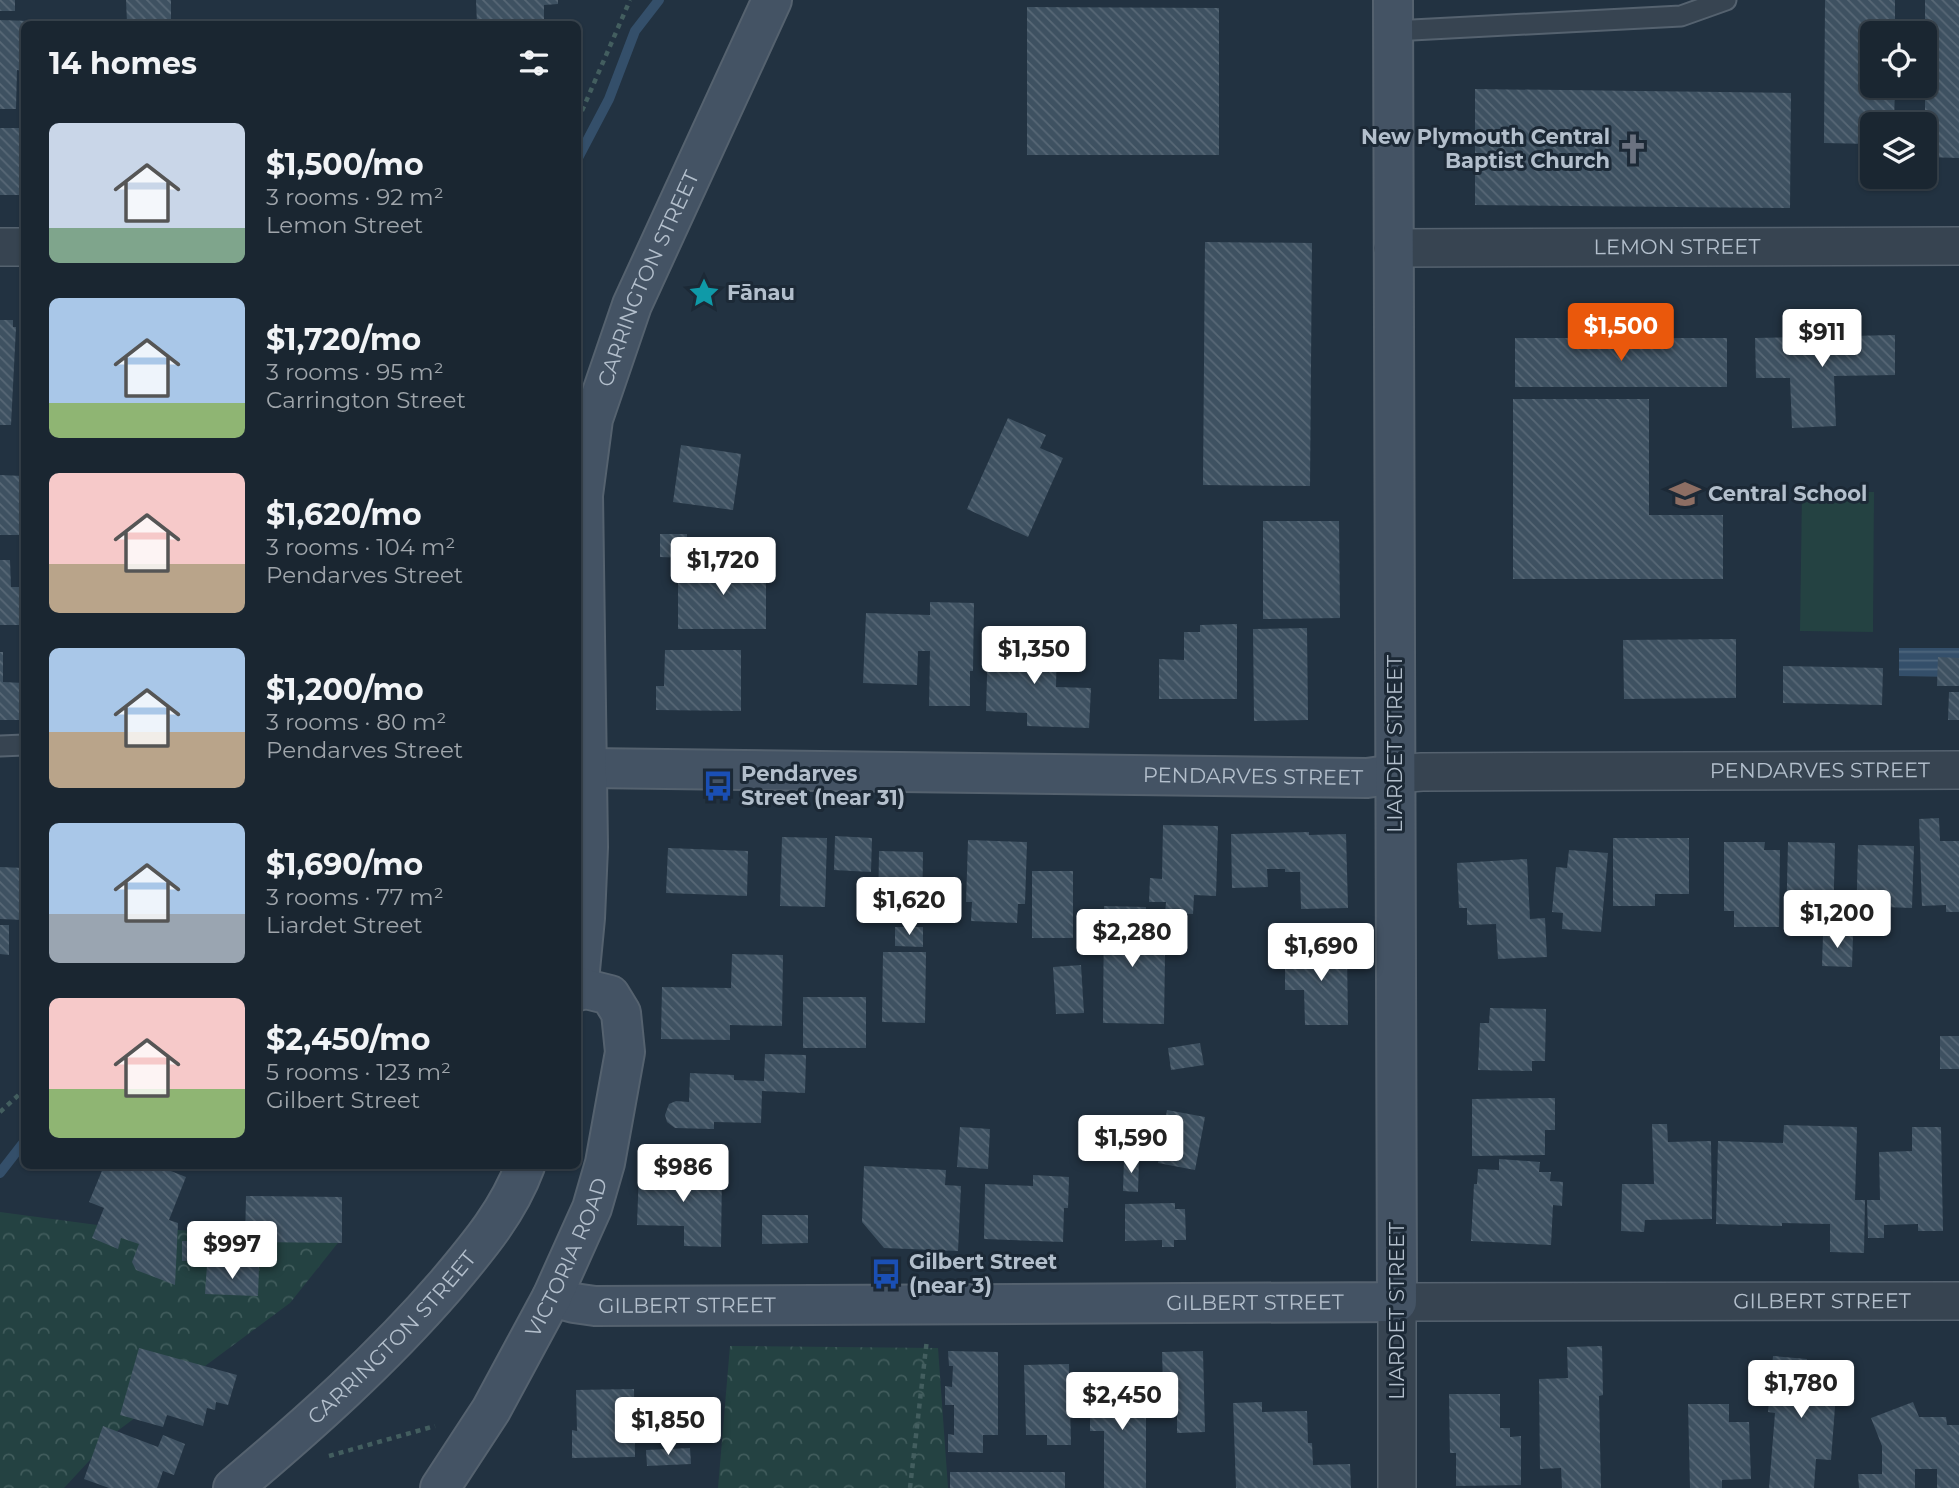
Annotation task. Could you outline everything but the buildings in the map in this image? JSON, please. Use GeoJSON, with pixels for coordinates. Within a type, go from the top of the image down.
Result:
{"type":"FeatureCollection","features":[{"type":"Feature","properties":{"kind":"street","name":"CARRINGTON STREET"},"geometry":{"type":"LineString","coordinates":[[581,946],[588,847],[583,495],[593,419],[632,305],[772,0]]}},
{"type":"Feature","properties":{"kind":"street","name":"LIARDET STREET"},"geometry":{"type":"LineString","coordinates":[[1393,15],[1397,1488]]}},
{"type":"Feature","properties":{"kind":"street","name":"LEMON STREET"},"geometry":{"type":"LineString","coordinates":[[1393,247],[1959,246]]}},
{"type":"Feature","properties":{"kind":"street"},"geometry":{"type":"LineString","coordinates":[[0,247],[21,247]]}},
{"type":"Feature","properties":{"kind":"street","name":"PENDARVES STREET"},"geometry":{"type":"LineString","coordinates":[[588,768],[1367,778],[1422,772],[1959,770]]}},
{"type":"Feature","properties":{"kind":"street","name":"VICTORIA ROAD"},"geometry":{"type":"LineString","coordinates":[[440,1488],[491,1410],[552,1297],[592,1208],[605,1163],[625,1052],[621,1013],[610,995],[581,990]]}},
{"type":"Feature","properties":{"kind":"street","name":"CARRINGTON STREET"},"geometry":{"type":"LineString","coordinates":[[233,1488],[361,1376],[431,1302],[481,1243],[506,1207],[525,1169]]}},
{"type":"Feature","properties":{"kind":"street","name":"GILBERT STREET"},"geometry":{"type":"LineString","coordinates":[[552,1297],[595,1306],[1959,1301]]}},
{"type":"Feature","properties":{"kind":"lane"},"geometry":{"type":"LineString","coordinates":[[1393,15],[1681,16],[1726,0]]}},
{"type":"Feature","properties":{"kind":"lane"},"geometry":{"type":"LineString","coordinates":[[0,746],[21,745]]}},
{"type":"Feature","properties":{"kind":"path"},"geometry":{"type":"LineString","coordinates":[[581,113],[630,0]]}},
{"type":"Feature","properties":{"kind":"path"},"geometry":{"type":"LineString","coordinates":[[0,1112],[21,1093]]}},
{"type":"Feature","properties":{"kind":"path"},"geometry":{"type":"LineString","coordinates":[[910,1488],[931,1304]]}},
{"type":"Feature","properties":{"kind":"path"},"geometry":{"type":"LineString","coordinates":[[320,1459],[439,1425]]}},
{"type":"Feature","properties":{"kind":"green space"},"geometry":{"type":"Polygon","coordinates":[[[1802,491],[1874,492],[1873,632],[1800,631],[1802,491]]]}},
{"type":"Feature","properties":{"kind":"green space"},"geometry":{"type":"Polygon","coordinates":[[[0,1212],[105,1226],[341,1239],[290,1303],[116,1432],[64,1488],[0,1488],[0,1212]]]}},
{"type":"Feature","properties":{"kind":"green space"},"geometry":{"type":"Polygon","coordinates":[[[730,1346],[938,1348],[948,1488],[718,1488],[730,1346]]]}},
{"type":"Feature","properties":{"kind":"water"},"geometry":{"type":"Polygon","coordinates":[[[1899,648],[1959,648],[1959,677],[1899,676],[1899,648]]]}},
{"type":"Feature","properties":{"kind":"waterway"},"geometry":{"type":"LineString","coordinates":[[581,152],[609,99],[635,31],[659,0]]}},
{"type":"Feature","properties":{"kind":"waterway"},"geometry":{"type":"LineString","coordinates":[[0,1173],[21,1146]]}},
{"type":"Feature","properties":{"kind":"place","name":"New Plymouth Central Baptist Church"},"geometry":{"type":"Point","coordinates":[1633,149]}},
{"type":"Feature","properties":{"kind":"place","name":"Fānau"},"geometry":{"type":"Point","coordinates":[704,293]}},
{"type":"Feature","properties":{"kind":"place","name":"Central School"},"geometry":{"type":"Point","coordinates":[1685,494]}},
{"type":"Feature","properties":{"kind":"place","name":"Pendarves Street (near 31)"},"geometry":{"type":"Point","coordinates":[718,786]}},
{"type":"Feature","properties":{"kind":"place","name":"Gilbert Street (near 3)"},"geometry":{"type":"Point","coordinates":[886,1274]}}]}
